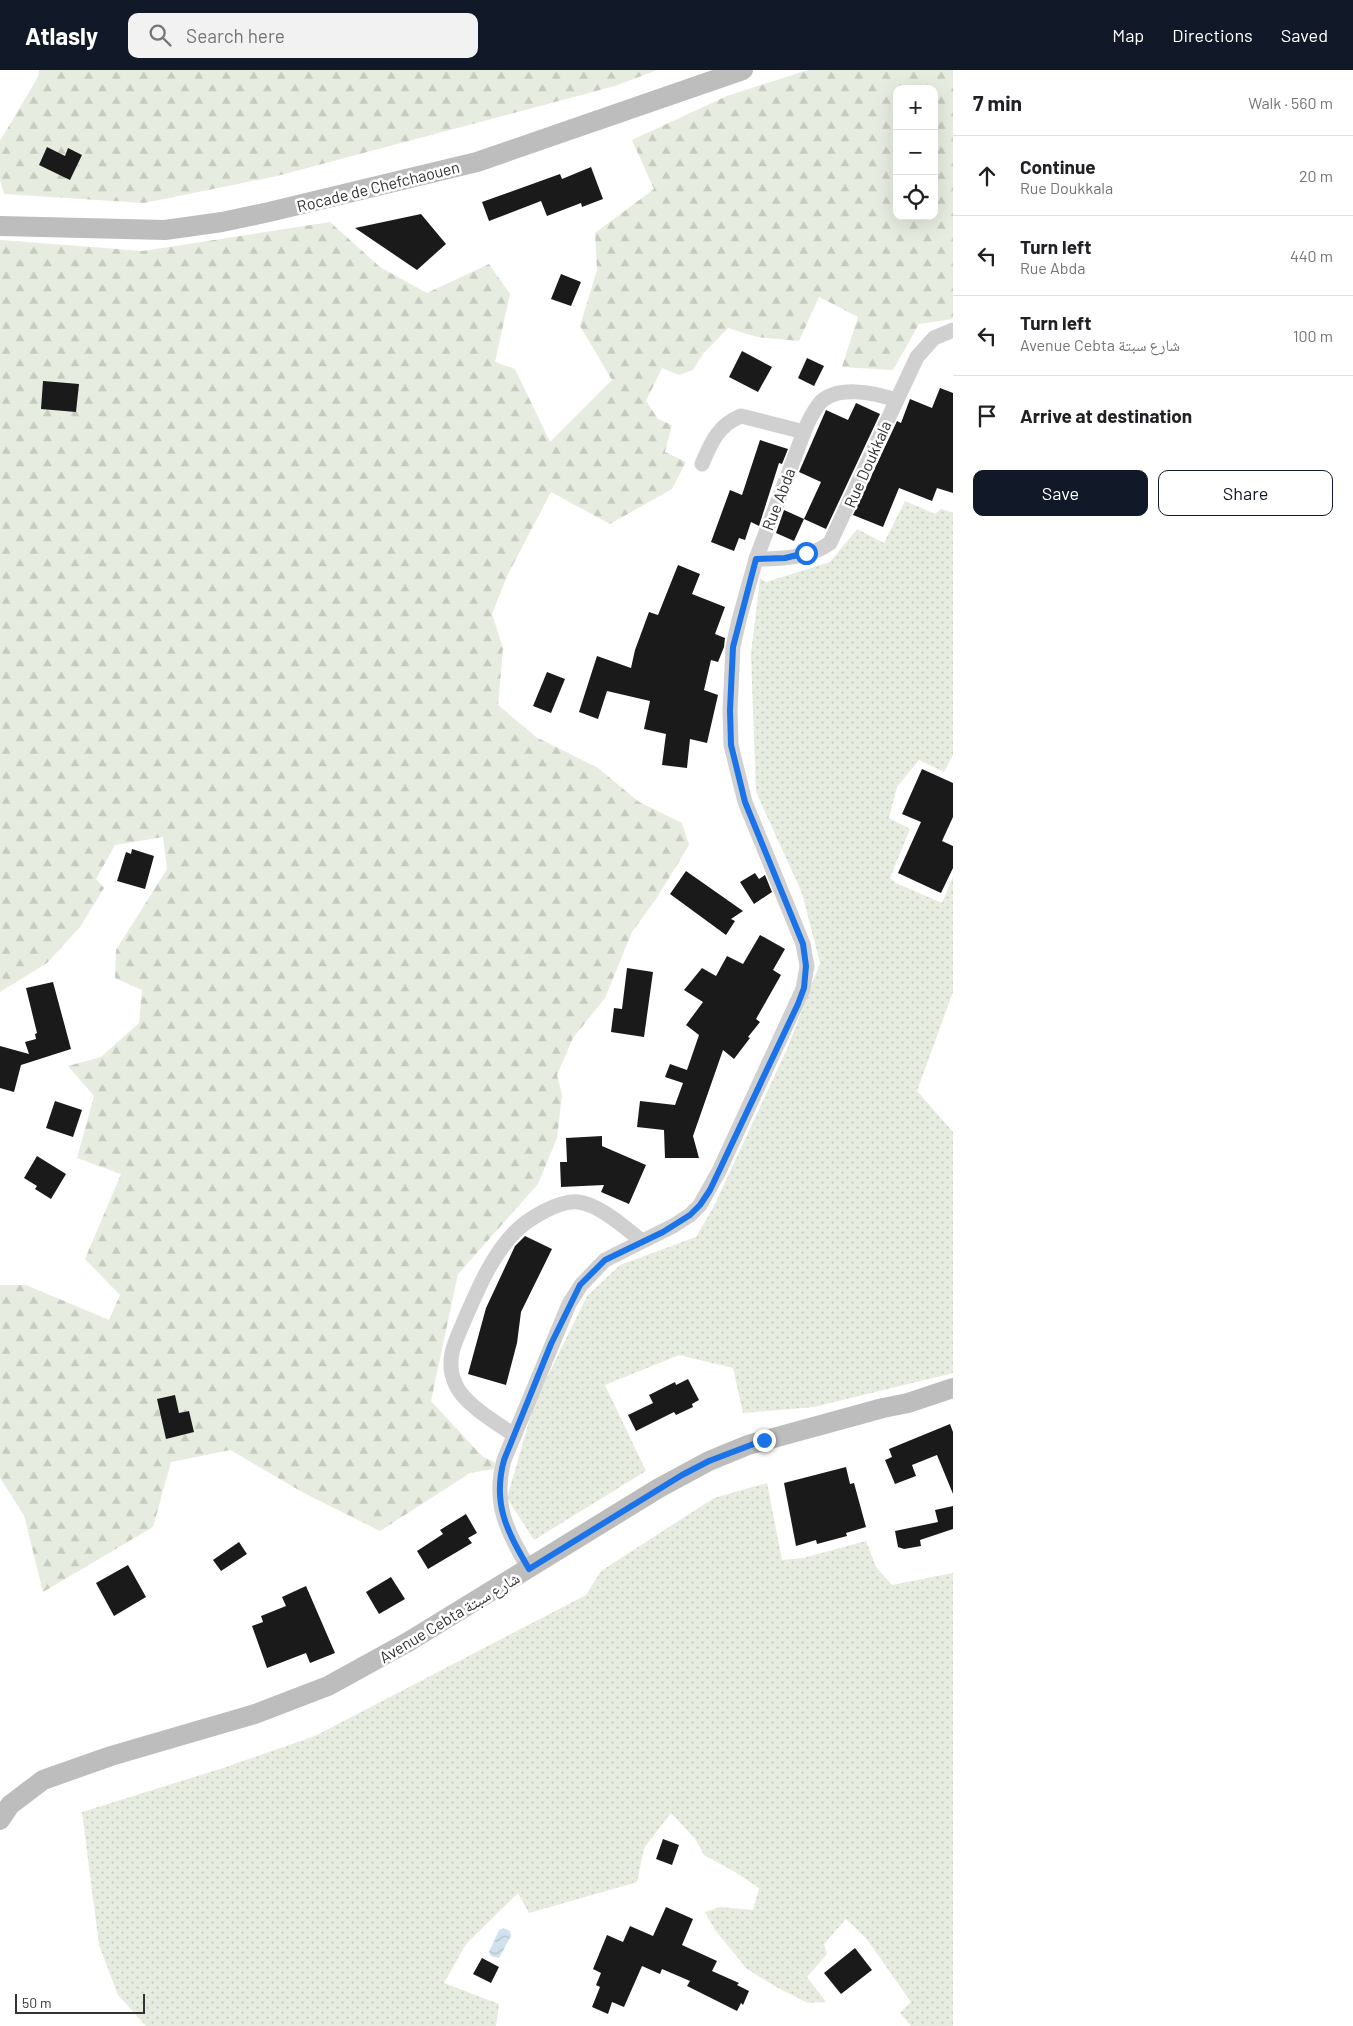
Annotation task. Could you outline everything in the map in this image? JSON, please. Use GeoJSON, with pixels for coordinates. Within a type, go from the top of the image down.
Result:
{"type":"FeatureCollection","features":[{"type":"Feature","properties":{"kind":"street","name":"Rocade de Chefchaouen"},"geometry":{"type":"LineString","coordinates":[[0,226],[165,230],[222,222],[270,212],[476,162],[744,70]]}},
{"type":"Feature","properties":{"kind":"street","name":"Rue Doukkala"},"geometry":{"type":"LineString","coordinates":[[756,559],[785,558],[820,549],[830,543],[917,357],[934,338],[953,330]]}},
{"type":"Feature","properties":{"kind":"street","name":"Rue Abda"},"geometry":{"type":"LineString","coordinates":[[529,1569],[514,1543],[498,1499],[499,1478],[504,1460],[551,1344],[580,1285],[605,1260],[668,1229],[690,1215],[700,1205],[710,1190],[798,1004],[806,974],[806,955],[799,932],[745,802],[731,745],[730,710],[733,647],[756,559],[804,432],[820,403],[831,395],[851,391],[880,395],[896,400]]}},
{"type":"Feature","properties":{"kind":"street"},"geometry":{"type":"LineString","coordinates":[[702,464],[717,432],[732,420],[741,416],[804,432]]}},
{"type":"Feature","properties":{"kind":"street"},"geometry":{"type":"LineString","coordinates":[[514,1436],[464,1396],[454,1382],[451,1366],[452,1352],[459,1332],[483,1279],[493,1262],[514,1232],[547,1210],[574,1202],[586,1204],[606,1214],[642,1242]]}},
{"type":"Feature","properties":{"kind":"street","name":"Avenue Cebta شارع سبتة"},"geometry":{"type":"LineString","coordinates":[[3,1809],[43,1780],[111,1756],[255,1714],[328,1686],[400,1646],[529,1569],[659,1488],[709,1461],[748,1445],[883,1408],[908,1403],[953,1388]]}},
{"type":"Feature","properties":{"kind":"green space"},"geometry":{"type":"Polygon","coordinates":[[[39,70],[657,70],[615,86],[277,176],[144,203],[4,194],[0,180],[0,141],[38,77],[39,70]]]}},
{"type":"Feature","properties":{"kind":"green space"},"geometry":{"type":"Polygon","coordinates":[[[808,70],[953,70],[953,319],[919,324],[893,370],[842,367],[858,317],[819,297],[799,341],[757,337],[728,328],[702,355],[693,370],[679,375],[662,368],[646,401],[658,419],[672,425],[665,452],[686,462],[672,489],[610,524],[551,492],[508,574],[492,614],[503,648],[498,705],[536,737],[598,768],[639,802],[682,823],[689,845],[656,899],[632,932],[605,998],[573,1038],[557,1075],[562,1095],[557,1138],[538,1184],[458,1274],[431,1401],[483,1457],[495,1462],[494,1469],[470,1473],[380,1531],[304,1493],[230,1450],[171,1462],[153,1527],[43,1592],[24,1515],[0,1478],[0,1285],[26,1285],[109,1320],[120,1295],[85,1259],[121,1174],[77,1158],[94,1096],[68,1066],[101,1057],[139,1023],[142,990],[115,978],[116,950],[167,869],[163,837],[115,845],[96,879],[104,888],[80,927],[47,963],[0,992],[0,240],[143,251],[330,222],[380,267],[427,293],[489,264],[510,294],[495,362],[515,369],[550,442],[612,380],[580,326],[597,270],[595,233],[654,189],[632,140],[727,96],[808,70]]]}},
{"type":"Feature","properties":{"kind":"green space"},"geometry":{"type":"Polygon","coordinates":[[[905,501],[935,514],[941,509],[953,513],[953,755],[944,772],[919,760],[897,787],[889,818],[910,829],[890,878],[896,883],[942,903],[953,877],[953,992],[917,1091],[953,1132],[953,1373],[814,1407],[743,1413],[733,1368],[679,1355],[605,1385],[646,1471],[534,1540],[507,1498],[534,1404],[587,1296],[620,1265],[696,1237],[714,1206],[787,1049],[820,963],[802,893],[756,792],[751,654],[760,578],[766,582],[830,562],[857,529],[884,543],[905,501]]]}},
{"type":"Feature","properties":{"kind":"green space"},"geometry":{"type":"Polygon","coordinates":[[[767,1483],[782,1560],[803,1558],[866,1541],[876,1567],[892,1585],[953,1573],[953,2026],[911,2026],[900,2013],[911,2002],[866,1938],[846,1919],[824,1944],[827,1954],[807,1977],[826,2002],[808,2003],[778,1988],[747,1969],[715,1930],[705,1912],[720,1907],[753,1910],[759,1888],[704,1855],[696,1840],[671,1813],[644,1848],[637,1882],[529,1913],[518,1893],[466,1944],[444,1983],[499,2004],[496,2026],[146,2026],[118,1995],[99,1945],[82,1812],[223,1768],[315,1736],[586,1595],[601,1571],[714,1498],[767,1483]]]}},
{"type":"Feature","properties":{"kind":"water"},"geometry":{"type":"Polygon","coordinates":[[[503,1928],[510,1931],[511,1936],[499,1958],[491,1956],[489,1952],[499,1930],[503,1928]]]}},
{"type":"Feature","properties":{"kind":"building"},"geometry":{"type":"Polygon","coordinates":[[[47,147],[65,156],[68,148],[82,155],[70,180],[39,165],[47,147]]]}},
{"type":"Feature","properties":{"kind":"building"},"geometry":{"type":"Polygon","coordinates":[[[591,167],[603,199],[582,207],[581,203],[547,216],[541,201],[489,221],[482,202],[560,174],[562,179],[591,167]]]}},
{"type":"Feature","properties":{"kind":"building"},"geometry":{"type":"Polygon","coordinates":[[[421,214],[446,244],[417,270],[355,228],[421,214]]]}},
{"type":"Feature","properties":{"kind":"building"},"geometry":{"type":"Polygon","coordinates":[[[561,274],[581,282],[571,306],[551,299],[561,274]]]}},
{"type":"Feature","properties":{"kind":"building"},"geometry":{"type":"Polygon","coordinates":[[[742,351],[772,367],[758,392],[729,377],[742,351]]]}},
{"type":"Feature","properties":{"kind":"building"},"geometry":{"type":"Polygon","coordinates":[[[807,358],[824,366],[814,386],[798,378],[807,358]]]}},
{"type":"Feature","properties":{"kind":"building"},"geometry":{"type":"Polygon","coordinates":[[[43,381],[79,384],[76,412],[41,409],[43,381]]]}},
{"type":"Feature","properties":{"kind":"building"},"geometry":{"type":"Polygon","coordinates":[[[940,388],[953,393],[953,493],[937,488],[932,501],[899,488],[883,527],[853,515],[897,421],[901,423],[910,399],[932,408],[940,388]]]}},
{"type":"Feature","properties":{"kind":"building"},"geometry":{"type":"Polygon","coordinates":[[[856,403],[880,414],[826,529],[804,519],[821,482],[799,472],[826,410],[848,420],[856,403]]]}},
{"type":"Feature","properties":{"kind":"building"},"geometry":{"type":"Polygon","coordinates":[[[760,440],[788,449],[782,464],[779,463],[759,526],[751,522],[745,540],[739,538],[734,551],[711,542],[730,490],[742,495],[760,440]]]}},
{"type":"Feature","properties":{"kind":"building"},"geometry":{"type":"Polygon","coordinates":[[[784,510],[804,519],[794,541],[776,533],[784,510]]]}},
{"type":"Feature","properties":{"kind":"building"},"geometry":{"type":"Polygon","coordinates":[[[678,565],[700,574],[692,594],[725,607],[715,634],[725,638],[724,647],[718,662],[711,660],[704,690],[718,695],[707,743],[690,739],[687,768],[662,765],[666,734],[644,729],[650,701],[607,691],[598,719],[579,712],[597,656],[631,668],[635,650],[649,612],[658,615],[678,565]]]}},
{"type":"Feature","properties":{"kind":"building"},"geometry":{"type":"Polygon","coordinates":[[[547,672],[565,679],[551,713],[533,706],[547,672]]]}},
{"type":"Feature","properties":{"kind":"building"},"geometry":{"type":"Polygon","coordinates":[[[922,769],[953,783],[953,817],[942,841],[953,846],[953,868],[941,893],[898,873],[921,822],[902,814],[922,769]]]}},
{"type":"Feature","properties":{"kind":"building"},"geometry":{"type":"Polygon","coordinates":[[[132,849],[154,856],[145,889],[117,881],[126,852],[131,854],[132,849]]]}},
{"type":"Feature","properties":{"kind":"building"},"geometry":{"type":"Polygon","coordinates":[[[686,871],[743,911],[731,919],[735,921],[726,935],[670,894],[686,871]]]}},
{"type":"Feature","properties":{"kind":"building"},"geometry":{"type":"Polygon","coordinates":[[[755,873],[759,879],[765,875],[772,892],[754,904],[740,882],[755,873]]]}},
{"type":"Feature","properties":{"kind":"building"},"geometry":{"type":"Polygon","coordinates":[[[760,935],[785,949],[773,970],[781,975],[756,1019],[760,1022],[734,1059],[723,1050],[693,1136],[699,1158],[665,1158],[664,1130],[637,1127],[640,1101],[675,1105],[683,1083],[665,1077],[670,1064],[687,1070],[699,1035],[686,1025],[703,1002],[684,990],[702,968],[716,976],[727,956],[743,964],[760,935]]]}},
{"type":"Feature","properties":{"kind":"building"},"geometry":{"type":"Polygon","coordinates":[[[627,968],[653,972],[644,1037],[611,1032],[614,1008],[622,1009],[627,968]]]}},
{"type":"Feature","properties":{"kind":"building"},"geometry":{"type":"Polygon","coordinates":[[[53,982],[71,1049],[21,1065],[14,1092],[0,1088],[0,1046],[29,1054],[25,1042],[36,1039],[35,1034],[37,1033],[26,988],[53,982]]]}},
{"type":"Feature","properties":{"kind":"building"},"geometry":{"type":"Polygon","coordinates":[[[55,1101],[82,1110],[73,1137],[46,1128],[55,1101]]]}},
{"type":"Feature","properties":{"kind":"building"},"geometry":{"type":"Polygon","coordinates":[[[602,1136],[602,1146],[646,1165],[629,1204],[601,1192],[604,1185],[561,1187],[560,1162],[567,1162],[566,1138],[602,1136]]]}},
{"type":"Feature","properties":{"kind":"building"},"geometry":{"type":"Polygon","coordinates":[[[37,1156],[66,1174],[51,1199],[35,1189],[37,1186],[24,1178],[37,1156]]]}},
{"type":"Feature","properties":{"kind":"building"},"geometry":{"type":"Polygon","coordinates":[[[525,1236],[552,1249],[521,1312],[517,1343],[506,1385],[468,1374],[486,1308],[515,1246],[525,1236]]]}},
{"type":"Feature","properties":{"kind":"building"},"geometry":{"type":"Polygon","coordinates":[[[688,1379],[699,1400],[692,1404],[693,1407],[676,1415],[674,1412],[636,1431],[628,1415],[653,1403],[649,1395],[675,1382],[676,1385],[688,1379]]]}},
{"type":"Feature","properties":{"kind":"building"},"geometry":{"type":"Polygon","coordinates":[[[175,1395],[179,1413],[189,1411],[194,1432],[166,1439],[157,1399],[175,1395]]]}},
{"type":"Feature","properties":{"kind":"building"},"geometry":{"type":"Polygon","coordinates":[[[950,1424],[953,1432],[953,1494],[937,1455],[912,1465],[916,1476],[895,1484],[885,1460],[892,1457],[889,1449],[950,1424]]]}},
{"type":"Feature","properties":{"kind":"building"},"geometry":{"type":"Polygon","coordinates":[[[846,1467],[850,1484],[854,1483],[866,1527],[846,1533],[847,1536],[817,1544],[816,1540],[796,1546],[784,1483],[846,1467]]]}},
{"type":"Feature","properties":{"kind":"building"},"geometry":{"type":"Polygon","coordinates":[[[953,1506],[953,1529],[920,1540],[921,1546],[904,1549],[898,1547],[895,1531],[938,1522],[935,1510],[953,1506]]]}},
{"type":"Feature","properties":{"kind":"building"},"geometry":{"type":"Polygon","coordinates":[[[466,1514],[477,1533],[468,1538],[472,1543],[428,1569],[417,1551],[443,1534],[440,1530],[466,1514]]]}},
{"type":"Feature","properties":{"kind":"building"},"geometry":{"type":"Polygon","coordinates":[[[239,1542],[247,1554],[221,1571],[213,1560],[239,1542]]]}},
{"type":"Feature","properties":{"kind":"building"},"geometry":{"type":"Polygon","coordinates":[[[128,1565],[146,1597],[114,1616],[96,1583],[128,1565]]]}},
{"type":"Feature","properties":{"kind":"building"},"geometry":{"type":"Polygon","coordinates":[[[391,1577],[405,1599],[379,1614],[366,1592],[391,1577]]]}},
{"type":"Feature","properties":{"kind":"building"},"geometry":{"type":"Polygon","coordinates":[[[306,1586],[335,1653],[310,1663],[306,1653],[267,1668],[252,1626],[263,1622],[261,1616],[286,1606],[282,1597],[306,1586]]]}},
{"type":"Feature","properties":{"kind":"building"},"geometry":{"type":"Polygon","coordinates":[[[663,1839],[679,1845],[672,1865],[656,1859],[663,1839]]]}},
{"type":"Feature","properties":{"kind":"building"},"geometry":{"type":"Polygon","coordinates":[[[666,1907],[693,1919],[682,1945],[717,1961],[712,1971],[739,1983],[737,1985],[749,1991],[743,2005],[741,2003],[737,2011],[687,1986],[690,1981],[662,1969],[660,1974],[642,1966],[624,2007],[612,2002],[608,2014],[592,2007],[600,1987],[596,1985],[601,1973],[593,1969],[607,1935],[623,1942],[630,1926],[653,1936],[666,1907]]]}},
{"type":"Feature","properties":{"kind":"building"},"geometry":{"type":"Polygon","coordinates":[[[855,1948],[872,1970],[841,1994],[824,1973],[855,1948]]]}},
{"type":"Feature","properties":{"kind":"building"},"geometry":{"type":"Polygon","coordinates":[[[482,1958],[499,1967],[491,1983],[473,1974],[482,1958]]]}},
{"type":"Feature","properties":{"kind":"route"},"geometry":{"type":"LineString","coordinates":[[764,1440],[709,1461],[682,1475],[529,1569],[514,1543],[498,1499],[499,1478],[504,1460],[551,1344],[580,1285],[605,1260],[620,1251],[663,1232],[690,1215],[700,1205],[710,1190],[804,988],[806,955],[799,932],[745,802],[731,745],[730,710],[733,647],[756,559],[785,558],[806,553]]}}]}
